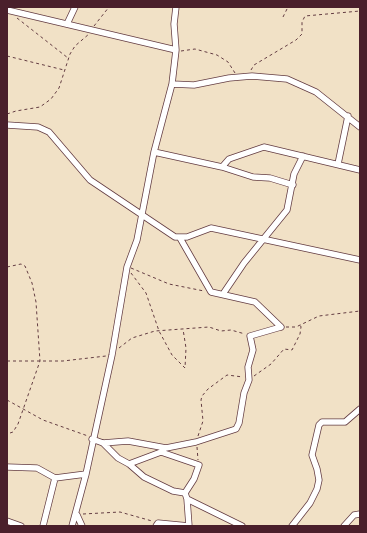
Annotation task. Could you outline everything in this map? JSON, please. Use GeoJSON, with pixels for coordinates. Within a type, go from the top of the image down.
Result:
{"type":"FeatureCollection","features":[{"type":"Feature","properties":{"kind":"street"},"geometry":{"type":"LineString","coordinates":[[67,24],[76,7]]}},
{"type":"Feature","properties":{"kind":"street"},"geometry":{"type":"LineString","coordinates":[[72,526],[86,474],[92,438],[112,355],[127,270],[137,240],[154,152],[172,84],[176,50],[174,24],[176,7]]}},
{"type":"Feature","properties":{"kind":"street"},"geometry":{"type":"LineString","coordinates":[[8,10],[176,50]]}},
{"type":"Feature","properties":{"kind":"street"},"geometry":{"type":"LineString","coordinates":[[172,84],[194,85],[237,77],[252,76],[283,78],[298,83],[316,92],[360,127]]}},
{"type":"Feature","properties":{"kind":"street"},"geometry":{"type":"LineString","coordinates":[[338,164],[348,116]]}},
{"type":"Feature","properties":{"kind":"street"},"geometry":{"type":"LineString","coordinates":[[7,125],[38,127],[49,132],[90,180],[172,236],[180,238],[187,237],[210,228],[360,260]]}},
{"type":"Feature","properties":{"kind":"street"},"geometry":{"type":"LineString","coordinates":[[222,167],[230,159],[264,148],[360,170]]}},
{"type":"Feature","properties":{"kind":"street"},"geometry":{"type":"LineString","coordinates":[[154,152],[222,167],[254,177],[270,178],[293,185]]}},
{"type":"Feature","properties":{"kind":"street"},"geometry":{"type":"LineString","coordinates":[[223,294],[238,271],[287,210],[296,170],[303,156]]}},
{"type":"Feature","properties":{"kind":"street"},"geometry":{"type":"LineString","coordinates":[[103,443],[128,441],[166,448],[196,442],[236,429],[239,423],[243,398],[249,378],[248,367],[253,350],[250,336],[281,327],[255,302],[211,292],[180,238]]}},
{"type":"Feature","properties":{"kind":"street"},"geometry":{"type":"LineString","coordinates":[[292,526],[310,502],[317,489],[319,480],[312,455],[319,425],[322,422],[344,422],[360,409]]}},
{"type":"Feature","properties":{"kind":"street"},"geometry":{"type":"LineString","coordinates":[[92,438],[103,443],[118,458],[129,464],[144,478],[186,496],[242,526]]}},
{"type":"Feature","properties":{"kind":"street"},"geometry":{"type":"LineString","coordinates":[[129,464],[162,452],[198,465],[194,479],[186,496],[189,526],[157,525]]}},
{"type":"Feature","properties":{"kind":"street"},"geometry":{"type":"LineString","coordinates":[[7,467],[37,468],[55,478],[86,474]]}},
{"type":"Feature","properties":{"kind":"street"},"geometry":{"type":"LineString","coordinates":[[43,526],[55,478]]}},
{"type":"Feature","properties":{"kind":"street"},"geometry":{"type":"LineString","coordinates":[[344,526],[354,515],[360,514]]}},
{"type":"Feature","properties":{"kind":"street"},"geometry":{"type":"LineString","coordinates":[[77,515],[82,526]]}},
{"type":"Feature","properties":{"kind":"street"},"geometry":{"type":"LineString","coordinates":[[7,521],[21,526]]}},
{"type":"Feature","properties":{"kind":"path"},"geometry":{"type":"LineString","coordinates":[[7,114],[40,107],[52,99],[59,88],[68,59],[75,46],[84,40],[109,7]]}},
{"type":"Feature","properties":{"kind":"path"},"geometry":{"type":"LineString","coordinates":[[283,17],[288,7]]}},
{"type":"Feature","properties":{"kind":"path"},"geometry":{"type":"LineString","coordinates":[[8,10],[68,59]]}},
{"type":"Feature","properties":{"kind":"path"},"geometry":{"type":"LineString","coordinates":[[252,76],[251,70],[254,66],[296,40],[302,34],[302,22],[305,16],[357,13],[360,11]]}},
{"type":"Feature","properties":{"kind":"path"},"geometry":{"type":"LineString","coordinates":[[176,50],[181,52],[195,49],[217,55],[228,62],[237,77]]}},
{"type":"Feature","properties":{"kind":"path"},"geometry":{"type":"LineString","coordinates":[[7,56],[64,70]]}},
{"type":"Feature","properties":{"kind":"path"},"geometry":{"type":"LineString","coordinates":[[7,267],[21,264],[25,266],[32,283],[36,302],[40,361],[33,385],[22,408],[18,424],[13,432],[7,434]]}},
{"type":"Feature","properties":{"kind":"path"},"geometry":{"type":"LineString","coordinates":[[127,270],[169,284],[211,292]]}},
{"type":"Feature","properties":{"kind":"path"},"geometry":{"type":"LineString","coordinates":[[127,270],[132,274],[146,293],[159,331],[172,355],[185,368],[186,348],[183,329]]}},
{"type":"Feature","properties":{"kind":"path"},"geometry":{"type":"LineString","coordinates":[[281,327],[296,327],[319,316],[360,311]]}},
{"type":"Feature","properties":{"kind":"path"},"geometry":{"type":"LineString","coordinates":[[198,465],[196,442],[203,421],[202,396],[208,389],[227,375],[249,378],[259,374],[271,364],[284,349],[292,350],[300,334],[300,324]]}},
{"type":"Feature","properties":{"kind":"path"},"geometry":{"type":"LineString","coordinates":[[7,361],[63,361],[112,355],[132,338],[159,331],[201,327],[221,331],[231,330],[250,336]]}},
{"type":"Feature","properties":{"kind":"path"},"geometry":{"type":"LineString","coordinates":[[7,400],[42,420],[84,433],[92,438]]}},
{"type":"Feature","properties":{"kind":"path"},"geometry":{"type":"LineString","coordinates":[[77,515],[120,512],[157,525]]}}]}
